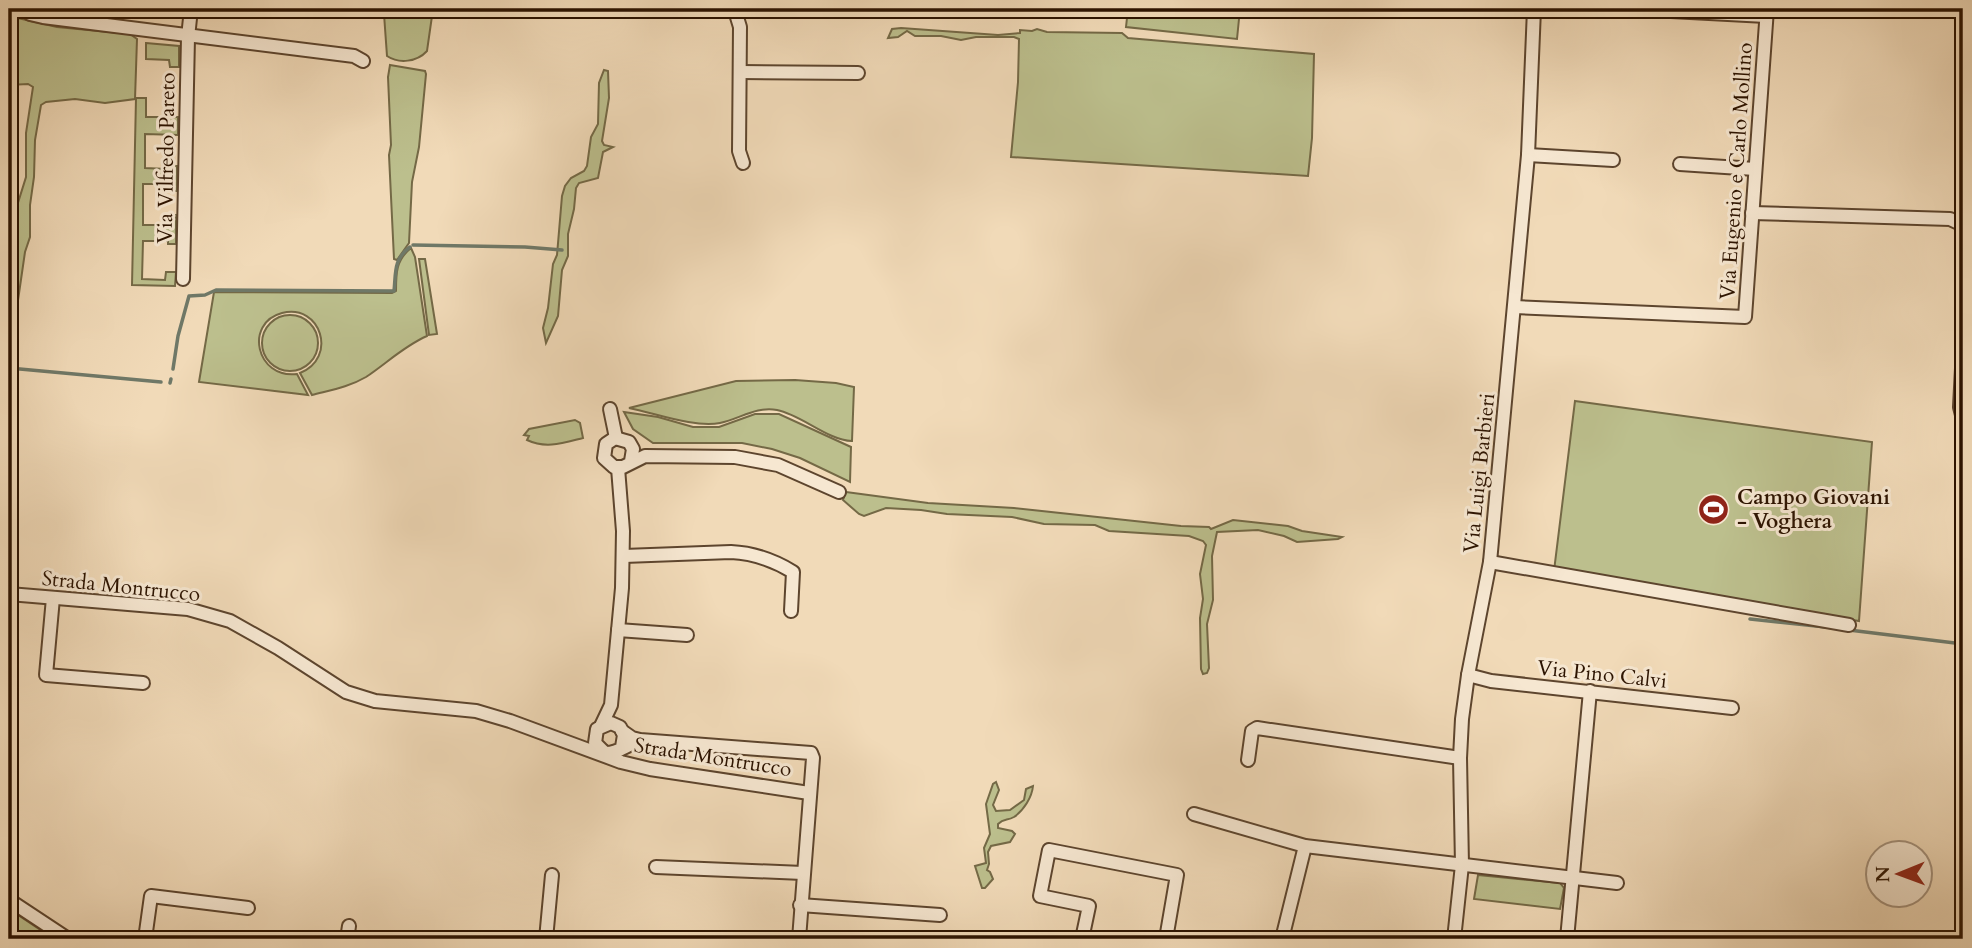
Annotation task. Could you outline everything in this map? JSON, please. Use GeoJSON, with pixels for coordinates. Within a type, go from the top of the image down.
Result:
{"type":"FeatureCollection","features":[{"type":"Feature","properties":{"kind":"street"},"geometry":{"type":"LineString","coordinates":[[26,9],[30,14],[43,17],[354,56],[363,61]]}},
{"type":"Feature","properties":{"kind":"street","name":"Via Vilfredo Pareto"},"geometry":{"type":"LineString","coordinates":[[183,279],[188,37],[191,9]]}},
{"type":"Feature","properties":{"kind":"street"},"geometry":{"type":"LineString","coordinates":[[730,9],[736,14],[740,27],[739,151],[743,163]]}},
{"type":"Feature","properties":{"kind":"street","name":"Via Luigi Barbieri"},"geometry":{"type":"LineString","coordinates":[[1454,939],[1462,865],[1460,758],[1468,675],[1490,562],[1528,155],[1534,9]]}},
{"type":"Feature","properties":{"kind":"street"},"geometry":{"type":"LineString","coordinates":[[1633,9],[1767,12]]}},
{"type":"Feature","properties":{"kind":"street","name":"Via Eugenio e Carlo Mollino"},"geometry":{"type":"LineString","coordinates":[[1515,307],[1745,317],[1767,12]]}},
{"type":"Feature","properties":{"kind":"street"},"geometry":{"type":"LineString","coordinates":[[741,72],[858,73]]}},
{"type":"Feature","properties":{"kind":"street"},"geometry":{"type":"LineString","coordinates":[[1528,155],[1613,160]]}},
{"type":"Feature","properties":{"kind":"street"},"geometry":{"type":"LineString","coordinates":[[1680,164],[1755,169]]}},
{"type":"Feature","properties":{"kind":"street"},"geometry":{"type":"LineString","coordinates":[[1752,213],[1950,219],[1963,225]]}},
{"type":"Feature","properties":{"kind":"street"},"geometry":{"type":"LineString","coordinates":[[1963,349],[1963,419]]}},
{"type":"Feature","properties":{"kind":"street"},"geometry":{"type":"LineString","coordinates":[[610,409],[617,438]]}},
{"type":"Feature","properties":{"kind":"street"},"geometry":{"type":"LineString","coordinates":[[652,455],[624,439],[617,438],[606,444],[603,453],[610,465],[624,465],[638,457],[652,455],[735,457],[763,461],[839,492]]}},
{"type":"Feature","properties":{"kind":"street"},"geometry":{"type":"LineString","coordinates":[[606,750],[601,726],[612,698],[624,556],[624,465],[633,453],[631,445]]}},
{"type":"Feature","properties":{"kind":"street"},"geometry":{"type":"LineString","coordinates":[[624,556],[732,552],[757,556],[793,572],[791,611]]}},
{"type":"Feature","properties":{"kind":"street"},"geometry":{"type":"LineString","coordinates":[[1490,562],[1849,625]]}},
{"type":"Feature","properties":{"kind":"street","name":"Strada Montrucco"},"geometry":{"type":"LineString","coordinates":[[9,594],[188,609],[230,621],[346,692],[375,701],[476,711],[579,747],[606,750],[650,769],[809,793],[813,758],[811,753],[645,741],[632,738],[611,723],[601,726]]}},
{"type":"Feature","properties":{"kind":"street"},"geometry":{"type":"LineString","coordinates":[[53,598],[46,675],[143,683]]}},
{"type":"Feature","properties":{"kind":"street"},"geometry":{"type":"LineString","coordinates":[[618,630],[687,635]]}},
{"type":"Feature","properties":{"kind":"street","name":"Via Pino Calvi"},"geometry":{"type":"LineString","coordinates":[[1468,675],[1491,681],[1732,708]]}},
{"type":"Feature","properties":{"kind":"street"},"geometry":{"type":"LineString","coordinates":[[1567,939],[1590,691]]}},
{"type":"Feature","properties":{"kind":"street"},"geometry":{"type":"LineString","coordinates":[[612,698],[614,713],[621,729]]}},
{"type":"Feature","properties":{"kind":"street"},"geometry":{"type":"LineString","coordinates":[[1248,760],[1252,731],[1257,728],[1460,758]]}},
{"type":"Feature","properties":{"kind":"street","name":"Strada Montrucco"},"geometry":{"type":"LineString","coordinates":[[606,750],[624,739],[621,729]]}},
{"type":"Feature","properties":{"kind":"street","name":"Strada Montrucco"},"geometry":{"type":"LineString","coordinates":[[606,750],[645,741]]}},
{"type":"Feature","properties":{"kind":"street"},"geometry":{"type":"LineString","coordinates":[[799,939],[809,793]]}},
{"type":"Feature","properties":{"kind":"street"},"geometry":{"type":"LineString","coordinates":[[1194,814],[1305,846],[1617,883]]}},
{"type":"Feature","properties":{"kind":"street"},"geometry":{"type":"LineString","coordinates":[[1282,939],[1305,846]]}},
{"type":"Feature","properties":{"kind":"street"},"geometry":{"type":"LineString","coordinates":[[1082,939],[1088,906],[1040,896],[1049,850],[1177,875],[1167,933]]}},
{"type":"Feature","properties":{"kind":"street"},"geometry":{"type":"LineString","coordinates":[[656,867],[803,873]]}},
{"type":"Feature","properties":{"kind":"street"},"geometry":{"type":"LineString","coordinates":[[546,939],[552,875]]}},
{"type":"Feature","properties":{"kind":"street"},"geometry":{"type":"LineString","coordinates":[[145,939],[151,896],[248,908]]}},
{"type":"Feature","properties":{"kind":"street"},"geometry":{"type":"LineString","coordinates":[[9,900],[68,939]]}},
{"type":"Feature","properties":{"kind":"street"},"geometry":{"type":"LineString","coordinates":[[800,905],[940,915]]}},
{"type":"Feature","properties":{"kind":"street"},"geometry":{"type":"LineString","coordinates":[[347,939],[349,926]]}},
{"type":"Feature","properties":{"kind":"green space"},"geometry":{"type":"Polygon","coordinates":[[[9,9],[13,9],[17,18],[57,27],[130,34],[137,39],[135,99],[105,103],[75,99],[41,105],[35,140],[30,237],[25,252],[16,314],[12,222],[26,177],[26,133],[33,87],[28,84],[9,85],[9,9]]]}},
{"type":"Feature","properties":{"kind":"green space"},"geometry":{"type":"Polygon","coordinates":[[[433,9],[427,51],[413,60],[402,61],[387,56],[384,14],[388,10],[433,9]]]}},
{"type":"Feature","properties":{"kind":"green space"},"geometry":{"type":"Polygon","coordinates":[[[1128,9],[1240,9],[1237,39],[1126,27],[1128,9]]]}},
{"type":"Feature","properties":{"kind":"green space"},"geometry":{"type":"Polygon","coordinates":[[[892,29],[998,35],[1037,29],[1047,32],[1122,33],[1128,38],[1314,54],[1312,138],[1308,176],[1011,157],[1019,39],[976,37],[961,40],[941,36],[915,36],[907,31],[898,37],[888,38],[892,29]]]}},
{"type":"Feature","properties":{"kind":"green space"},"geometry":{"type":"Polygon","coordinates":[[[146,43],[179,46],[179,67],[170,67],[169,60],[146,59],[146,43]]]}},
{"type":"Feature","properties":{"kind":"green space"},"geometry":{"type":"Polygon","coordinates":[[[390,65],[425,71],[426,74],[419,147],[412,182],[409,243],[397,260],[394,259],[389,155],[390,65]]]}},
{"type":"Feature","properties":{"kind":"green space"},"geometry":{"type":"Polygon","coordinates":[[[604,70],[608,71],[609,98],[602,141],[604,145],[613,147],[603,152],[598,178],[579,183],[576,188],[568,234],[568,256],[562,270],[558,316],[546,343],[543,328],[553,264],[557,255],[562,196],[571,178],[584,171],[587,166],[591,137],[598,124],[599,83],[604,70]]]}},
{"type":"Feature","properties":{"kind":"green space"},"geometry":{"type":"Polygon","coordinates":[[[136,98],[146,98],[146,117],[178,117],[178,135],[145,134],[145,168],[167,169],[168,166],[177,166],[177,191],[168,191],[167,184],[143,184],[143,225],[166,225],[167,215],[176,215],[176,244],[168,244],[168,241],[143,241],[142,279],[165,280],[166,272],[176,272],[175,286],[132,285],[136,98]]]}},
{"type":"Feature","properties":{"kind":"green space"},"geometry":{"type":"Polygon","coordinates":[[[411,248],[415,257],[427,336],[366,377],[346,386],[312,395],[300,373],[312,366],[319,356],[320,334],[307,316],[296,312],[282,313],[270,319],[259,338],[260,349],[264,360],[272,368],[283,373],[297,374],[308,395],[199,382],[214,292],[392,293],[396,291],[400,262],[411,248]]]}},
{"type":"Feature","properties":{"kind":"green space"},"geometry":{"type":"Polygon","coordinates":[[[419,259],[425,259],[437,334],[429,335],[419,259]]]}},
{"type":"Feature","properties":{"kind":"green space"},"geometry":{"type":"Polygon","coordinates":[[[284,315],[296,315],[306,319],[314,327],[318,343],[314,359],[306,367],[296,371],[284,371],[274,367],[266,359],[262,349],[262,337],[266,327],[274,319],[284,315]]]}},
{"type":"Feature","properties":{"kind":"green space"},"geometry":{"type":"Polygon","coordinates":[[[795,380],[854,387],[852,441],[833,436],[777,410],[762,410],[710,424],[687,422],[629,408],[736,381],[795,380]]]}},
{"type":"Feature","properties":{"kind":"green space","name":"Campo Giovani - Voghera"},"geometry":{"type":"Polygon","coordinates":[[[1575,401],[1872,442],[1859,621],[1554,571],[1575,401]]]}},
{"type":"Feature","properties":{"kind":"green space"},"geometry":{"type":"Polygon","coordinates":[[[624,412],[658,417],[693,427],[719,427],[755,414],[779,414],[851,447],[850,482],[800,458],[742,443],[653,443],[633,429],[624,412]]]}},
{"type":"Feature","properties":{"kind":"green space"},"geometry":{"type":"Polygon","coordinates":[[[575,420],[580,423],[583,438],[548,445],[534,443],[527,440],[529,436],[524,435],[529,429],[575,420]]]}},
{"type":"Feature","properties":{"kind":"green space"},"geometry":{"type":"Polygon","coordinates":[[[846,492],[928,503],[1014,508],[1211,529],[1233,520],[1288,526],[1302,531],[1342,537],[1297,542],[1258,530],[1217,532],[1212,556],[1213,600],[1207,624],[1209,668],[1207,673],[1203,674],[1200,618],[1203,599],[1200,574],[1206,545],[1203,541],[1189,536],[1109,531],[1095,525],[1044,524],[1012,517],[921,510],[886,508],[864,516],[843,500],[846,492]]]}},
{"type":"Feature","properties":{"kind":"green space"},"geometry":{"type":"Polygon","coordinates":[[[996,782],[999,790],[993,805],[996,811],[1010,810],[1024,800],[1026,789],[1033,786],[1021,811],[998,824],[998,828],[1015,834],[1010,842],[991,846],[987,870],[993,879],[982,888],[975,866],[986,863],[984,848],[990,834],[986,804],[996,782]]]}},
{"type":"Feature","properties":{"kind":"green space"},"geometry":{"type":"Polygon","coordinates":[[[1478,875],[1560,883],[1564,888],[1560,909],[1474,899],[1478,875]]]}},
{"type":"Feature","properties":{"kind":"green space"},"geometry":{"type":"Polygon","coordinates":[[[9,909],[54,939],[9,939],[9,909]]]}},
{"type":"Feature","properties":{"kind":"waterway"},"geometry":{"type":"LineString","coordinates":[[413,245],[562,250]]}},
{"type":"Feature","properties":{"kind":"waterway"},"geometry":{"type":"LineString","coordinates":[[173,369],[178,336],[189,296],[205,295],[216,290],[394,291],[398,262],[410,247]]}},
{"type":"Feature","properties":{"kind":"waterway"},"geometry":{"type":"LineString","coordinates":[[9,368],[161,382]]}},
{"type":"Feature","properties":{"kind":"waterway"},"geometry":{"type":"LineString","coordinates":[[170,383],[171,379]]}},
{"type":"Feature","properties":{"kind":"waterway"},"geometry":{"type":"LineString","coordinates":[[1750,619],[1835,628]]}},
{"type":"Feature","properties":{"kind":"waterway"},"geometry":{"type":"LineString","coordinates":[[1849,630],[1963,644]]}},
{"type":"Feature","properties":{"kind":"place","name":"Campo Giovani - Voghera"},"geometry":{"type":"Point","coordinates":[1714,509]}}]}
